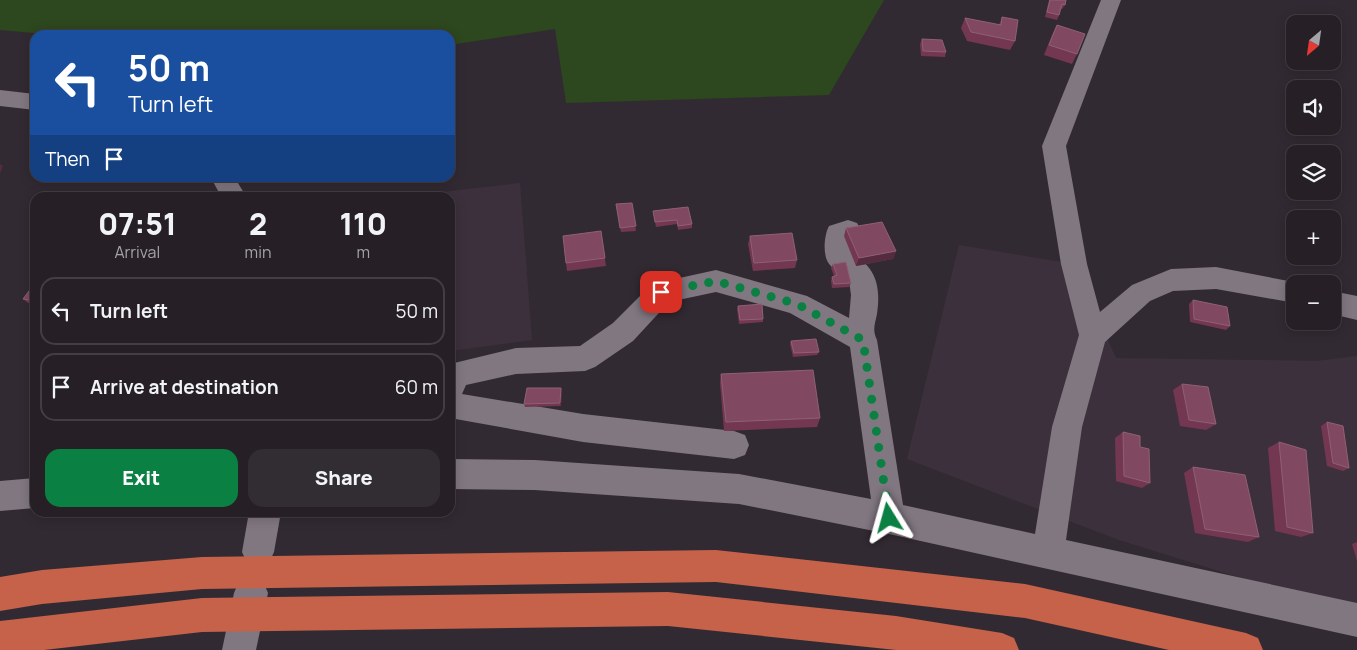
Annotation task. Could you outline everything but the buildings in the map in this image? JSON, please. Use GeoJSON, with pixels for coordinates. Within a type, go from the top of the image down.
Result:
{"type":"FeatureCollection","features":[{"type":"Feature","properties":{"kind":"highway"},"geometry":{"type":"LineString","coordinates":[[0,594],[42,587],[202,573],[716,566],[1025,601],[1246,650]]}},
{"type":"Feature","properties":{"kind":"highway"},"geometry":{"type":"LineString","coordinates":[[0,638],[202,615],[668,608],[896,633],[1002,650]]}},
{"type":"Feature","properties":{"kind":"street"},"geometry":{"type":"LineString","coordinates":[[1048,552],[1067,427],[1093,335],[1074,264],[1054,146],[1111,0]]}},
{"type":"Feature","properties":{"kind":"street"},"geometry":{"type":"LineString","coordinates":[[0,98],[30,101]]}},
{"type":"Feature","properties":{"kind":"street"},"geometry":{"type":"LineString","coordinates":[[848,230],[838,233],[839,258],[858,273],[864,282],[864,311],[858,338]]}},
{"type":"Feature","properties":{"kind":"street"},"geometry":{"type":"LineString","coordinates":[[1093,335],[1141,293],[1171,280],[1216,278],[1286,290]]}},
{"type":"Feature","properties":{"kind":"street"},"geometry":{"type":"LineString","coordinates":[[455,378],[457,374],[516,361],[585,358],[623,332],[661,292],[716,281],[797,304],[863,340],[876,424],[888,468],[889,518]]}},
{"type":"Feature","properties":{"kind":"street"},"geometry":{"type":"LineString","coordinates":[[1341,304],[1357,308]]}},
{"type":"Feature","properties":{"kind":"street"},"geometry":{"type":"LineString","coordinates":[[455,406],[583,428],[734,445]]}},
{"type":"Feature","properties":{"kind":"street"},"geometry":{"type":"LineString","coordinates":[[455,474],[535,475],[739,489],[889,518],[1357,620]]}},
{"type":"Feature","properties":{"kind":"street"},"geometry":{"type":"LineString","coordinates":[[0,496],[30,493]]}},
{"type":"Feature","properties":{"kind":"street"},"geometry":{"type":"LineString","coordinates":[[258,552],[264,517]]}},
{"type":"Feature","properties":{"kind":"street"},"geometry":{"type":"LineString","coordinates":[[239,650],[251,593]]}},
{"type":"Feature","properties":{"kind":"shaded area"},"geometry":{"type":"Polygon","coordinates":[[[520,183],[532,340],[455,350],[455,192],[442,192],[520,183]]]}},
{"type":"Feature","properties":{"kind":"shaded area"},"geometry":{"type":"Polygon","coordinates":[[[959,245],[1074,264],[1116,358],[1317,361],[1357,356],[1357,614],[1119,540],[907,459],[959,245]]]}},
{"type":"Feature","properties":{"kind":"green space"},"geometry":{"type":"Polygon","coordinates":[[[0,0],[884,0],[829,95],[566,103],[555,29],[455,44],[455,30],[30,30],[30,33],[0,30],[0,0]]]}},
{"type":"Feature","properties":{"kind":"route"},"geometry":{"type":"LineString","coordinates":[[661,292],[716,281],[797,304],[863,340],[889,518]]}}]}
